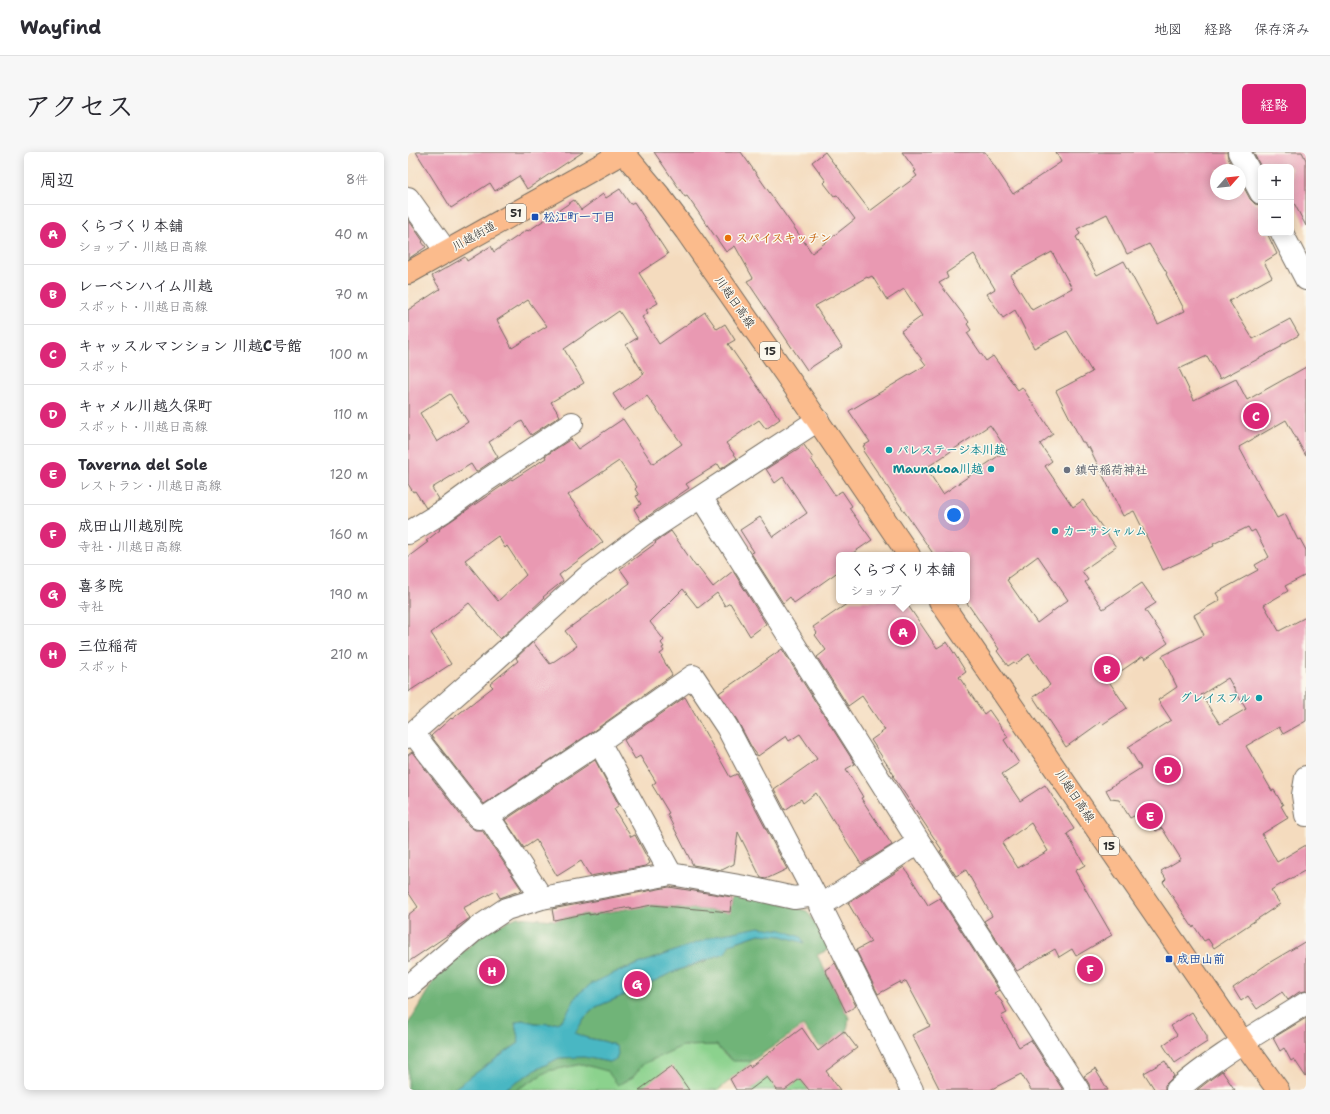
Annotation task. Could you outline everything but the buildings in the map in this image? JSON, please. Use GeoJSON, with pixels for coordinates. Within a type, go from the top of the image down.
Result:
{"type":"FeatureCollection","features":[{"type":"Feature","properties":{"kind":"main road","name":"川越街道"},"geometry":{"type":"LineString","coordinates":[[408,272],[623,152]]}},
{"type":"Feature","properties":{"kind":"main road","name":"川越日高線"},"geometry":{"type":"LineString","coordinates":[[623,152],[659,195],[686,231],[818,420],[907,552]]}},
{"type":"Feature","properties":{"kind":"main road","name":"川越日高線"},"geometry":{"type":"LineString","coordinates":[[942,604],[1243,1042],[1278,1090]]}},
{"type":"Feature","properties":{"kind":"street"},"geometry":{"type":"LineString","coordinates":[[1239,152],[1258,187]]}},
{"type":"Feature","properties":{"kind":"street"},"geometry":{"type":"LineString","coordinates":[[408,198],[446,251]]}},
{"type":"Feature","properties":{"kind":"street"},"geometry":{"type":"LineString","coordinates":[[1284,236],[1306,279]]}},
{"type":"Feature","properties":{"kind":"street"},"geometry":{"type":"LineString","coordinates":[[818,420],[644,534],[587,577],[410,735],[479,818],[488,816],[599,742],[692,676],[727,727],[912,1090]]}},
{"type":"Feature","properties":{"kind":"street"},"geometry":{"type":"LineString","coordinates":[[408,533],[444,511],[478,486],[572,423]]}},
{"type":"Feature","properties":{"kind":"street"},"geometry":{"type":"LineString","coordinates":[[701,497],[1078,1090]]}},
{"type":"Feature","properties":{"kind":"street"},"geometry":{"type":"LineString","coordinates":[[599,742],[671,874]]}},
{"type":"Feature","properties":{"kind":"street"},"geometry":{"type":"LineString","coordinates":[[1306,777],[1303,795],[1306,815]]}},
{"type":"Feature","properties":{"kind":"street"},"geometry":{"type":"LineString","coordinates":[[488,816],[542,898]]}},
{"type":"Feature","properties":{"kind":"street"},"geometry":{"type":"LineString","coordinates":[[408,987],[476,929],[506,909],[542,898],[671,874],[746,887],[794,898],[817,901],[919,842]]}},
{"type":"Feature","properties":{"kind":"street"},"geometry":{"type":"LineString","coordinates":[[1177,1090],[1231,1049],[1306,1003]]}},
{"type":"Feature","properties":{"kind":"green space"},"geometry":{"type":"Polygon","coordinates":[[[735,893],[764,898],[807,911],[830,949],[817,955],[849,1018],[846,1037],[832,1045],[820,1047],[803,1026],[752,1061],[733,1061],[720,1050],[717,1045],[682,1046],[643,1064],[633,1077],[618,1085],[607,1071],[582,1064],[548,1071],[516,1090],[503,1090],[537,1069],[559,1058],[584,1057],[609,1062],[617,1047],[607,1042],[580,1036],[575,1033],[585,1017],[596,1007],[673,972],[706,961],[730,944],[759,934],[782,936],[804,942],[759,927],[660,956],[614,973],[577,995],[565,1017],[559,1022],[551,1024],[522,1020],[515,1023],[519,1043],[452,1090],[408,1090],[408,1023],[434,980],[445,967],[487,931],[517,917],[554,920],[585,914],[589,915],[652,905],[730,912],[732,897],[735,893]]]}},
{"type":"Feature","properties":{"kind":"green space"},"geometry":{"type":"Polygon","coordinates":[[[717,1045],[724,1054],[732,1059],[752,1061],[718,1090],[516,1090],[548,1071],[582,1064],[633,1077],[643,1064],[682,1046],[717,1045]]]}},
{"type":"Feature","properties":{"kind":"green space"},"geometry":{"type":"Polygon","coordinates":[[[767,1077],[777,1090],[750,1090],[767,1077]]]}},
{"type":"Feature","properties":{"kind":"green space"},"geometry":{"type":"Polygon","coordinates":[[[800,1079],[809,1090],[785,1090],[800,1079]]]}},
{"type":"Feature","properties":{"kind":"water"},"geometry":{"type":"Polygon","coordinates":[[[759,927],[782,930],[801,937],[804,943],[782,936],[759,934],[730,944],[725,953],[673,972],[596,1007],[585,1017],[575,1033],[580,1036],[607,1042],[617,1047],[618,1053],[616,1060],[609,1062],[584,1057],[559,1058],[537,1069],[503,1090],[452,1090],[519,1043],[515,1023],[522,1020],[551,1024],[559,1022],[565,1017],[577,995],[591,984],[614,973],[718,935],[759,927]]]}},
{"type":"Feature","properties":{"kind":"place","name":"松江町一丁目"},"geometry":{"type":"Point","coordinates":[535,217]}},
{"type":"Feature","properties":{"kind":"place","name":"スパイスキッチン"},"geometry":{"type":"Point","coordinates":[728,238]}},
{"type":"Feature","properties":{"kind":"place","name":"キャッスルマンション 川越C号館"},"geometry":{"type":"Point","coordinates":[1256,416]}},
{"type":"Feature","properties":{"kind":"place","name":"パレステージ本川越"},"geometry":{"type":"Point","coordinates":[889,450]}},
{"type":"Feature","properties":{"kind":"place","name":"MaunaLoa川越"},"geometry":{"type":"Point","coordinates":[991,469]}},
{"type":"Feature","properties":{"kind":"place","name":"鎮守稲荷神社"},"geometry":{"type":"Point","coordinates":[1067,470]}},
{"type":"Feature","properties":{"kind":"place","name":"カーサシャルム"},"geometry":{"type":"Point","coordinates":[1055,531]}},
{"type":"Feature","properties":{"kind":"place","name":"くらづくり本舗"},"geometry":{"type":"Point","coordinates":[903,632]}},
{"type":"Feature","properties":{"kind":"place","name":"レーベンハイム川越"},"geometry":{"type":"Point","coordinates":[1107,669]}},
{"type":"Feature","properties":{"kind":"place","name":"グレイスフル"},"geometry":{"type":"Point","coordinates":[1259,698]}},
{"type":"Feature","properties":{"kind":"place","name":"キャメル川越久保町"},"geometry":{"type":"Point","coordinates":[1168,770]}},
{"type":"Feature","properties":{"kind":"place","name":"Taverna del Sole"},"geometry":{"type":"Point","coordinates":[1150,816]}},
{"type":"Feature","properties":{"kind":"place","name":"成田山前"},"geometry":{"type":"Point","coordinates":[1169,959]}},
{"type":"Feature","properties":{"kind":"place","name":"成田山川越別院"},"geometry":{"type":"Point","coordinates":[1090,969]}},
{"type":"Feature","properties":{"kind":"place","name":"三位稲荷"},"geometry":{"type":"Point","coordinates":[492,971]}},
{"type":"Feature","properties":{"kind":"place","name":"喜多院"},"geometry":{"type":"Point","coordinates":[637,984]}}]}
